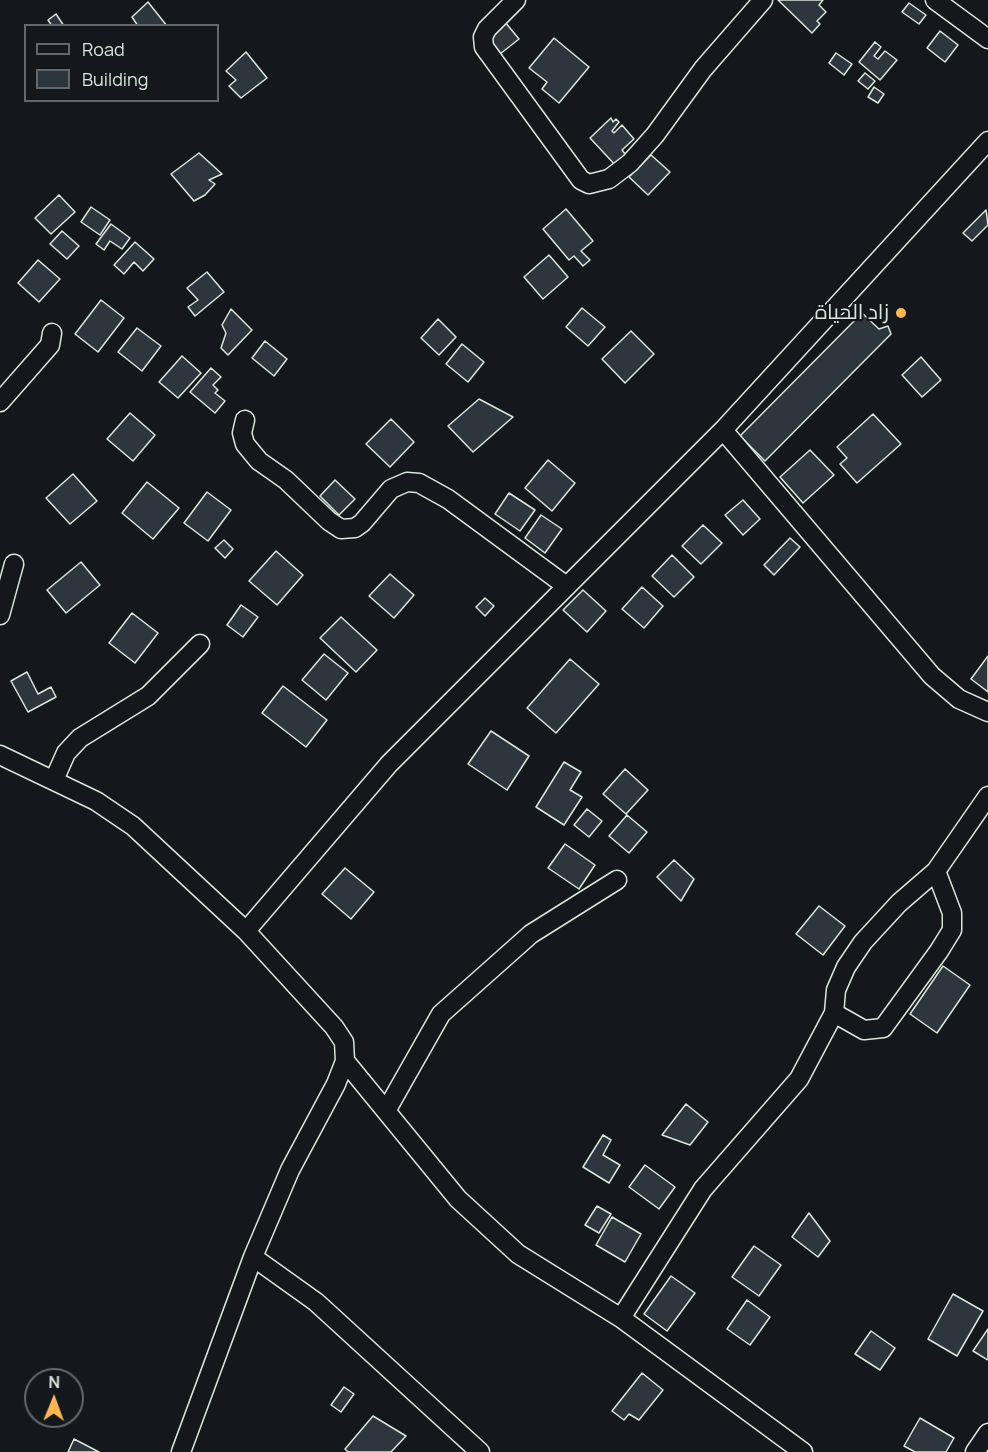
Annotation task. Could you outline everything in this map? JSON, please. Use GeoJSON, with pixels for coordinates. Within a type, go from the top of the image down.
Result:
{"type":"FeatureCollection","features":[{"type":"Feature","properties":{"kind":"street"},"geometry":{"type":"LineString","coordinates":[[516,0],[487,29],[483,38],[484,47],[581,180],[589,184],[609,179],[630,163],[655,135],[703,69],[763,0]]}},
{"type":"Feature","properties":{"kind":"street"},"geometry":{"type":"LineString","coordinates":[[935,0],[962,9],[988,39]]}},
{"type":"Feature","properties":{"kind":"street"},"geometry":{"type":"LineString","coordinates":[[246,931],[389,764],[565,585],[723,430],[988,141]]}},
{"type":"Feature","properties":{"kind":"street"},"geometry":{"type":"LineString","coordinates":[[0,402],[50,345],[52,333]]}},
{"type":"Feature","properties":{"kind":"street"},"geometry":{"type":"LineString","coordinates":[[245,420],[242,433],[245,444],[259,461],[286,480],[329,521],[341,529],[355,528],[362,523],[391,489],[407,482],[419,483],[448,499],[565,585]]}},
{"type":"Feature","properties":{"kind":"street"},"geometry":{"type":"LineString","coordinates":[[723,430],[932,676],[959,699],[988,712]]}},
{"type":"Feature","properties":{"kind":"street"},"geometry":{"type":"LineString","coordinates":[[0,615],[14,564]]}},
{"type":"Feature","properties":{"kind":"street"},"geometry":{"type":"LineString","coordinates":[[54,780],[66,753],[80,738],[148,696],[200,644]]}},
{"type":"Feature","properties":{"kind":"street"},"geometry":{"type":"LineString","coordinates":[[0,755],[96,801],[133,826],[246,931],[334,1027],[344,1042],[345,1061],[336,1084],[290,1170],[253,1257],[181,1452]]}},
{"type":"Feature","properties":{"kind":"street"},"geometry":{"type":"LineString","coordinates":[[621,1318],[703,1189],[799,1079],[834,1013],[836,990],[846,967],[863,942],[899,903],[936,872],[988,796]]}},
{"type":"Feature","properties":{"kind":"street"},"geometry":{"type":"LineString","coordinates":[[834,1013],[864,1030],[883,1028],[939,951],[952,930],[952,913],[936,872]]}},
{"type":"Feature","properties":{"kind":"street"},"geometry":{"type":"LineString","coordinates":[[386,1111],[441,1014],[531,934],[617,880]]}},
{"type":"Feature","properties":{"kind":"street"},"geometry":{"type":"LineString","coordinates":[[345,1061],[458,1198],[518,1254],[621,1318],[803,1452]]}},
{"type":"Feature","properties":{"kind":"street"},"geometry":{"type":"LineString","coordinates":[[253,1257],[316,1302],[480,1452]]}},
{"type":"Feature","properties":{"kind":"street"},"geometry":{"type":"LineString","coordinates":[[975,1452],[988,1433]]}},
{"type":"Feature","properties":{"kind":"building"},"geometry":{"type":"Polygon","coordinates":[[[778,0],[823,0],[819,5],[826,12],[817,21],[820,24],[812,33],[778,0]]]}},
{"type":"Feature","properties":{"kind":"building"},"geometry":{"type":"Polygon","coordinates":[[[148,2],[165,24],[137,24],[132,17],[148,2]]]}},
{"type":"Feature","properties":{"kind":"building"},"geometry":{"type":"Polygon","coordinates":[[[909,3],[926,15],[919,24],[902,12],[909,3]]]}},
{"type":"Feature","properties":{"kind":"building"},"geometry":{"type":"Polygon","coordinates":[[[56,14],[63,24],[51,24],[48,20],[56,14]]]}},
{"type":"Feature","properties":{"kind":"building"},"geometry":{"type":"Polygon","coordinates":[[[505,22],[519,39],[500,54],[486,38],[505,22]]]}},
{"type":"Feature","properties":{"kind":"building"},"geometry":{"type":"Polygon","coordinates":[[[940,31],[958,45],[945,62],[927,48],[940,31]]]}},
{"type":"Feature","properties":{"kind":"building"},"geometry":{"type":"Polygon","coordinates":[[[554,38],[589,67],[559,103],[542,89],[547,82],[529,68],[554,38]]]}},
{"type":"Feature","properties":{"kind":"building"},"geometry":{"type":"Polygon","coordinates":[[[875,42],[881,47],[874,56],[878,59],[885,51],[897,60],[880,80],[859,62],[875,42]]]}},
{"type":"Feature","properties":{"kind":"building"},"geometry":{"type":"Polygon","coordinates":[[[246,52],[267,78],[241,98],[229,86],[236,80],[226,71],[246,52]]]}},
{"type":"Feature","properties":{"kind":"building"},"geometry":{"type":"Polygon","coordinates":[[[836,53],[852,64],[844,75],[829,63],[836,53]]]}},
{"type":"Feature","properties":{"kind":"building"},"geometry":{"type":"Polygon","coordinates":[[[865,73],[875,81],[868,89],[858,81],[865,73]]]}},
{"type":"Feature","properties":{"kind":"building"},"geometry":{"type":"Polygon","coordinates":[[[874,87],[884,94],[878,103],[868,97],[874,87]]]}},
{"type":"Feature","properties":{"kind":"building"},"geometry":{"type":"Polygon","coordinates":[[[611,118],[613,122],[616,119],[619,122],[612,131],[614,133],[622,125],[634,139],[622,150],[625,154],[629,150],[633,154],[618,168],[590,138],[611,118]]]}},
{"type":"Feature","properties":{"kind":"building"},"geometry":{"type":"Polygon","coordinates":[[[199,153],[222,174],[209,180],[215,184],[205,195],[194,201],[171,174],[199,153]]]}},
{"type":"Feature","properties":{"kind":"building"},"geometry":{"type":"Polygon","coordinates":[[[651,155],[670,172],[648,195],[629,177],[651,155]]]}},
{"type":"Feature","properties":{"kind":"building"},"geometry":{"type":"Polygon","coordinates":[[[59,195],[75,212],[51,234],[35,218],[59,195]]]}},
{"type":"Feature","properties":{"kind":"building"},"geometry":{"type":"Polygon","coordinates":[[[91,207],[110,220],[100,235],[81,222],[91,207]]]}},
{"type":"Feature","properties":{"kind":"building"},"geometry":{"type":"Polygon","coordinates":[[[566,209],[593,241],[581,251],[590,260],[583,266],[574,256],[569,260],[543,229],[566,209]]]}},
{"type":"Feature","properties":{"kind":"building"},"geometry":{"type":"Polygon","coordinates":[[[986,210],[988,225],[972,241],[963,233],[986,210]]]}},
{"type":"Feature","properties":{"kind":"building"},"geometry":{"type":"Polygon","coordinates":[[[111,224],[130,238],[122,249],[110,241],[104,250],[96,244],[111,224]]]}},
{"type":"Feature","properties":{"kind":"building"},"geometry":{"type":"Polygon","coordinates":[[[62,231],[79,246],[67,259],[50,244],[62,231]]]}},
{"type":"Feature","properties":{"kind":"building"},"geometry":{"type":"Polygon","coordinates":[[[135,242],[154,259],[143,271],[134,262],[124,274],[114,265],[135,242]]]}},
{"type":"Feature","properties":{"kind":"building"},"geometry":{"type":"Polygon","coordinates":[[[549,255],[568,277],[543,299],[524,277],[549,255]]]}},
{"type":"Feature","properties":{"kind":"building"},"geometry":{"type":"Polygon","coordinates":[[[38,260],[60,279],[39,302],[18,283],[38,260]]]}},
{"type":"Feature","properties":{"kind":"building"},"geometry":{"type":"Polygon","coordinates":[[[207,272],[224,292],[195,316],[188,307],[198,300],[187,288],[207,272]]]}},
{"type":"Feature","properties":{"kind":"building"},"geometry":{"type":"Polygon","coordinates":[[[101,300],[124,318],[98,352],[75,334],[101,300]]]}},
{"type":"Feature","properties":{"kind":"building"},"geometry":{"type":"Polygon","coordinates":[[[582,308],[605,327],[588,346],[566,327],[582,308]]]}},
{"type":"Feature","properties":{"kind":"building"},"geometry":{"type":"Polygon","coordinates":[[[231,309],[252,330],[228,355],[221,348],[226,333],[222,325],[231,309]]]}},
{"type":"Feature","properties":{"kind":"building"},"geometry":{"type":"Polygon","coordinates":[[[862,313],[879,329],[888,326],[891,334],[765,461],[740,436],[862,313]]]}},
{"type":"Feature","properties":{"kind":"building"},"geometry":{"type":"Polygon","coordinates":[[[438,319],[456,337],[439,355],[421,338],[438,319]]]}},
{"type":"Feature","properties":{"kind":"building"},"geometry":{"type":"Polygon","coordinates":[[[137,328],[161,346],[142,371],[118,352],[137,328]]]}},
{"type":"Feature","properties":{"kind":"building"},"geometry":{"type":"Polygon","coordinates":[[[631,331],[654,354],[625,383],[602,359],[631,331]]]}},
{"type":"Feature","properties":{"kind":"building"},"geometry":{"type":"Polygon","coordinates":[[[265,341],[287,359],[274,376],[252,358],[265,341]]]}},
{"type":"Feature","properties":{"kind":"building"},"geometry":{"type":"Polygon","coordinates":[[[462,344],[484,362],[468,382],[446,364],[462,344]]]}},
{"type":"Feature","properties":{"kind":"building"},"geometry":{"type":"Polygon","coordinates":[[[182,356],[201,373],[178,398],[159,382],[182,356]]]}},
{"type":"Feature","properties":{"kind":"building"},"geometry":{"type":"Polygon","coordinates":[[[921,357],[941,380],[922,397],[902,375],[921,357]]]}},
{"type":"Feature","properties":{"kind":"building"},"geometry":{"type":"Polygon","coordinates":[[[211,368],[221,377],[213,385],[218,390],[215,393],[225,401],[215,413],[190,392],[211,368]]]}},
{"type":"Feature","properties":{"kind":"building"},"geometry":{"type":"Polygon","coordinates":[[[479,399],[513,417],[473,452],[448,426],[479,399]]]}},
{"type":"Feature","properties":{"kind":"building"},"geometry":{"type":"Polygon","coordinates":[[[130,413],[155,435],[133,461],[107,439],[130,413]]]}},
{"type":"Feature","properties":{"kind":"building"},"geometry":{"type":"Polygon","coordinates":[[[873,414],[901,444],[857,483],[840,464],[847,458],[837,447],[873,414]]]}},
{"type":"Feature","properties":{"kind":"building"},"geometry":{"type":"Polygon","coordinates":[[[391,419],[414,442],[390,467],[366,444],[391,419]]]}},
{"type":"Feature","properties":{"kind":"building"},"geometry":{"type":"Polygon","coordinates":[[[810,450],[834,475],[803,503],[780,477],[810,450]]]}},
{"type":"Feature","properties":{"kind":"building"},"geometry":{"type":"Polygon","coordinates":[[[548,460],[575,483],[552,511],[525,488],[548,460]]]}},
{"type":"Feature","properties":{"kind":"building"},"geometry":{"type":"Polygon","coordinates":[[[73,474],[97,501],[70,524],[46,498],[73,474]]]}},
{"type":"Feature","properties":{"kind":"building"},"geometry":{"type":"Polygon","coordinates":[[[335,480],[355,499],[339,515],[320,496],[335,480]]]}},
{"type":"Feature","properties":{"kind":"building"},"geometry":{"type":"Polygon","coordinates":[[[147,482],[179,508],[153,539],[122,513],[147,482]]]}},
{"type":"Feature","properties":{"kind":"building"},"geometry":{"type":"Polygon","coordinates":[[[207,492],[231,510],[208,541],[184,523],[207,492]]]}},
{"type":"Feature","properties":{"kind":"building"},"geometry":{"type":"Polygon","coordinates":[[[509,493],[535,510],[520,531],[495,514],[509,493]]]}},
{"type":"Feature","properties":{"kind":"building"},"geometry":{"type":"Polygon","coordinates":[[[743,500],[760,519],[743,535],[725,515],[743,500]]]}},
{"type":"Feature","properties":{"kind":"building"},"geometry":{"type":"Polygon","coordinates":[[[541,515],[562,529],[545,553],[525,538],[541,515]]]}},
{"type":"Feature","properties":{"kind":"building"},"geometry":{"type":"Polygon","coordinates":[[[703,525],[722,543],[701,564],[682,546],[703,525]]]}},
{"type":"Feature","properties":{"kind":"building"},"geometry":{"type":"Polygon","coordinates":[[[790,538],[800,547],[774,575],[764,565],[790,538]]]}},
{"type":"Feature","properties":{"kind":"building"},"geometry":{"type":"Polygon","coordinates":[[[224,540],[233,549],[225,558],[215,548],[224,540]]]}},
{"type":"Feature","properties":{"kind":"building"},"geometry":{"type":"Polygon","coordinates":[[[276,551],[303,575],[277,605],[249,581],[276,551]]]}},
{"type":"Feature","properties":{"kind":"building"},"geometry":{"type":"Polygon","coordinates":[[[672,555],[694,577],[674,597],[652,576],[672,555]]]}},
{"type":"Feature","properties":{"kind":"building"},"geometry":{"type":"Polygon","coordinates":[[[81,562],[100,585],[66,613],[47,590],[81,562]]]}},
{"type":"Feature","properties":{"kind":"building"},"geometry":{"type":"Polygon","coordinates":[[[390,574],[414,595],[394,618],[369,596],[390,574]]]}},
{"type":"Feature","properties":{"kind":"building"},"geometry":{"type":"Polygon","coordinates":[[[642,587],[663,606],[644,628],[622,609],[642,587]]]}},
{"type":"Feature","properties":{"kind":"building"},"geometry":{"type":"Polygon","coordinates":[[[583,590],[606,611],[587,632],[563,610],[583,590]]]}},
{"type":"Feature","properties":{"kind":"building"},"geometry":{"type":"Polygon","coordinates":[[[485,598],[494,606],[485,616],[476,607],[485,598]]]}},
{"type":"Feature","properties":{"kind":"building"},"geometry":{"type":"Polygon","coordinates":[[[241,605],[258,617],[243,637],[227,625],[241,605]]]}},
{"type":"Feature","properties":{"kind":"building"},"geometry":{"type":"Polygon","coordinates":[[[132,613],[158,633],[135,663],[109,643],[132,613]]]}},
{"type":"Feature","properties":{"kind":"building"},"geometry":{"type":"Polygon","coordinates":[[[341,617],[377,650],[356,672],[320,638],[341,617]]]}},
{"type":"Feature","properties":{"kind":"building"},"geometry":{"type":"Polygon","coordinates":[[[324,654],[348,673],[326,700],[302,680],[324,654]]]}},
{"type":"Feature","properties":{"kind":"building"},"geometry":{"type":"Polygon","coordinates":[[[988,656],[988,692],[971,679],[988,656]]]}},
{"type":"Feature","properties":{"kind":"building"},"geometry":{"type":"Polygon","coordinates":[[[570,659],[599,684],[556,733],[527,708],[570,659]]]}},
{"type":"Feature","properties":{"kind":"building"},"geometry":{"type":"Polygon","coordinates":[[[27,672],[38,694],[51,687],[56,697],[28,712],[11,681],[27,672]]]}},
{"type":"Feature","properties":{"kind":"building"},"geometry":{"type":"Polygon","coordinates":[[[283,686],[327,720],[306,747],[262,713],[283,686]]]}},
{"type":"Feature","properties":{"kind":"building"},"geometry":{"type":"Polygon","coordinates":[[[491,731],[529,756],[507,790],[468,764],[491,731]]]}},
{"type":"Feature","properties":{"kind":"building"},"geometry":{"type":"Polygon","coordinates":[[[564,762],[581,772],[570,790],[582,797],[564,825],[536,807],[564,762]]]}},
{"type":"Feature","properties":{"kind":"building"},"geometry":{"type":"Polygon","coordinates":[[[625,769],[648,790],[626,814],[603,794],[625,769]]]}},
{"type":"Feature","properties":{"kind":"building"},"geometry":{"type":"Polygon","coordinates":[[[587,809],[602,821],[589,837],[574,825],[587,809]]]}},
{"type":"Feature","properties":{"kind":"building"},"geometry":{"type":"Polygon","coordinates":[[[627,815],[647,832],[629,853],[609,836],[627,815]]]}},
{"type":"Feature","properties":{"kind":"building"},"geometry":{"type":"Polygon","coordinates":[[[565,844],[595,865],[579,889],[548,868],[565,844]]]}},
{"type":"Feature","properties":{"kind":"building"},"geometry":{"type":"Polygon","coordinates":[[[674,860],[694,879],[681,901],[657,877],[674,860]]]}},
{"type":"Feature","properties":{"kind":"building"},"geometry":{"type":"Polygon","coordinates":[[[345,868],[374,892],[351,919],[322,894],[345,868]]]}},
{"type":"Feature","properties":{"kind":"building"},"geometry":{"type":"Polygon","coordinates":[[[819,906],[845,926],[823,955],[796,934],[819,906]]]}},
{"type":"Feature","properties":{"kind":"building"},"geometry":{"type":"Polygon","coordinates":[[[943,966],[970,985],[937,1033],[910,1014],[943,966]]]}},
{"type":"Feature","properties":{"kind":"building"},"geometry":{"type":"Polygon","coordinates":[[[686,1104],[708,1122],[690,1145],[662,1135],[686,1104]]]}},
{"type":"Feature","properties":{"kind":"building"},"geometry":{"type":"Polygon","coordinates":[[[603,1135],[611,1140],[603,1155],[620,1165],[609,1183],[583,1167],[603,1135]]]}},
{"type":"Feature","properties":{"kind":"building"},"geometry":{"type":"Polygon","coordinates":[[[645,1165],[675,1187],[659,1209],[629,1187],[645,1165]]]}},
{"type":"Feature","properties":{"kind":"building"},"geometry":{"type":"Polygon","coordinates":[[[597,1206],[611,1214],[599,1233],[585,1225],[597,1206]]]}},
{"type":"Feature","properties":{"kind":"building"},"geometry":{"type":"Polygon","coordinates":[[[809,1213],[830,1241],[818,1257],[792,1237],[809,1213]]]}},
{"type":"Feature","properties":{"kind":"building"},"geometry":{"type":"Polygon","coordinates":[[[612,1217],[641,1234],[625,1262],[596,1245],[612,1217]]]}},
{"type":"Feature","properties":{"kind":"building"},"geometry":{"type":"Polygon","coordinates":[[[754,1246],[781,1265],[759,1296],[732,1277],[754,1246]]]}},
{"type":"Feature","properties":{"kind":"building"},"geometry":{"type":"Polygon","coordinates":[[[671,1276],[695,1293],[667,1331],[644,1314],[671,1276]]]}},
{"type":"Feature","properties":{"kind":"building"},"geometry":{"type":"Polygon","coordinates":[[[953,1294],[983,1311],[957,1356],[928,1339],[953,1294]]]}},
{"type":"Feature","properties":{"kind":"building"},"geometry":{"type":"Polygon","coordinates":[[[747,1300],[770,1317],[750,1345],[727,1329],[747,1300]]]}},
{"type":"Feature","properties":{"kind":"building"},"geometry":{"type":"Polygon","coordinates":[[[988,1329],[988,1360],[973,1351],[988,1329]]]}},
{"type":"Feature","properties":{"kind":"building"},"geometry":{"type":"Polygon","coordinates":[[[871,1331],[895,1348],[880,1370],[855,1354],[871,1331]]]}},
{"type":"Feature","properties":{"kind":"building"},"geometry":{"type":"Polygon","coordinates":[[[642,1373],[663,1390],[639,1420],[629,1414],[624,1420],[612,1411],[642,1373]]]}},
{"type":"Feature","properties":{"kind":"building"},"geometry":{"type":"Polygon","coordinates":[[[344,1387],[354,1394],[341,1412],[331,1405],[344,1387]]]}},
{"type":"Feature","properties":{"kind":"building"},"geometry":{"type":"Polygon","coordinates":[[[373,1416],[406,1436],[391,1452],[348,1452],[345,1449],[373,1416]]]}},
{"type":"Feature","properties":{"kind":"building"},"geometry":{"type":"Polygon","coordinates":[[[920,1418],[954,1438],[946,1452],[915,1452],[904,1446],[920,1418]]]}},
{"type":"Feature","properties":{"kind":"building"},"geometry":{"type":"Polygon","coordinates":[[[74,1439],[99,1452],[68,1452],[74,1439]]]}},
{"type":"Feature","properties":{"kind":"place","name":"زاد الحياة"},"geometry":{"type":"Point","coordinates":[901,313]}}]}
